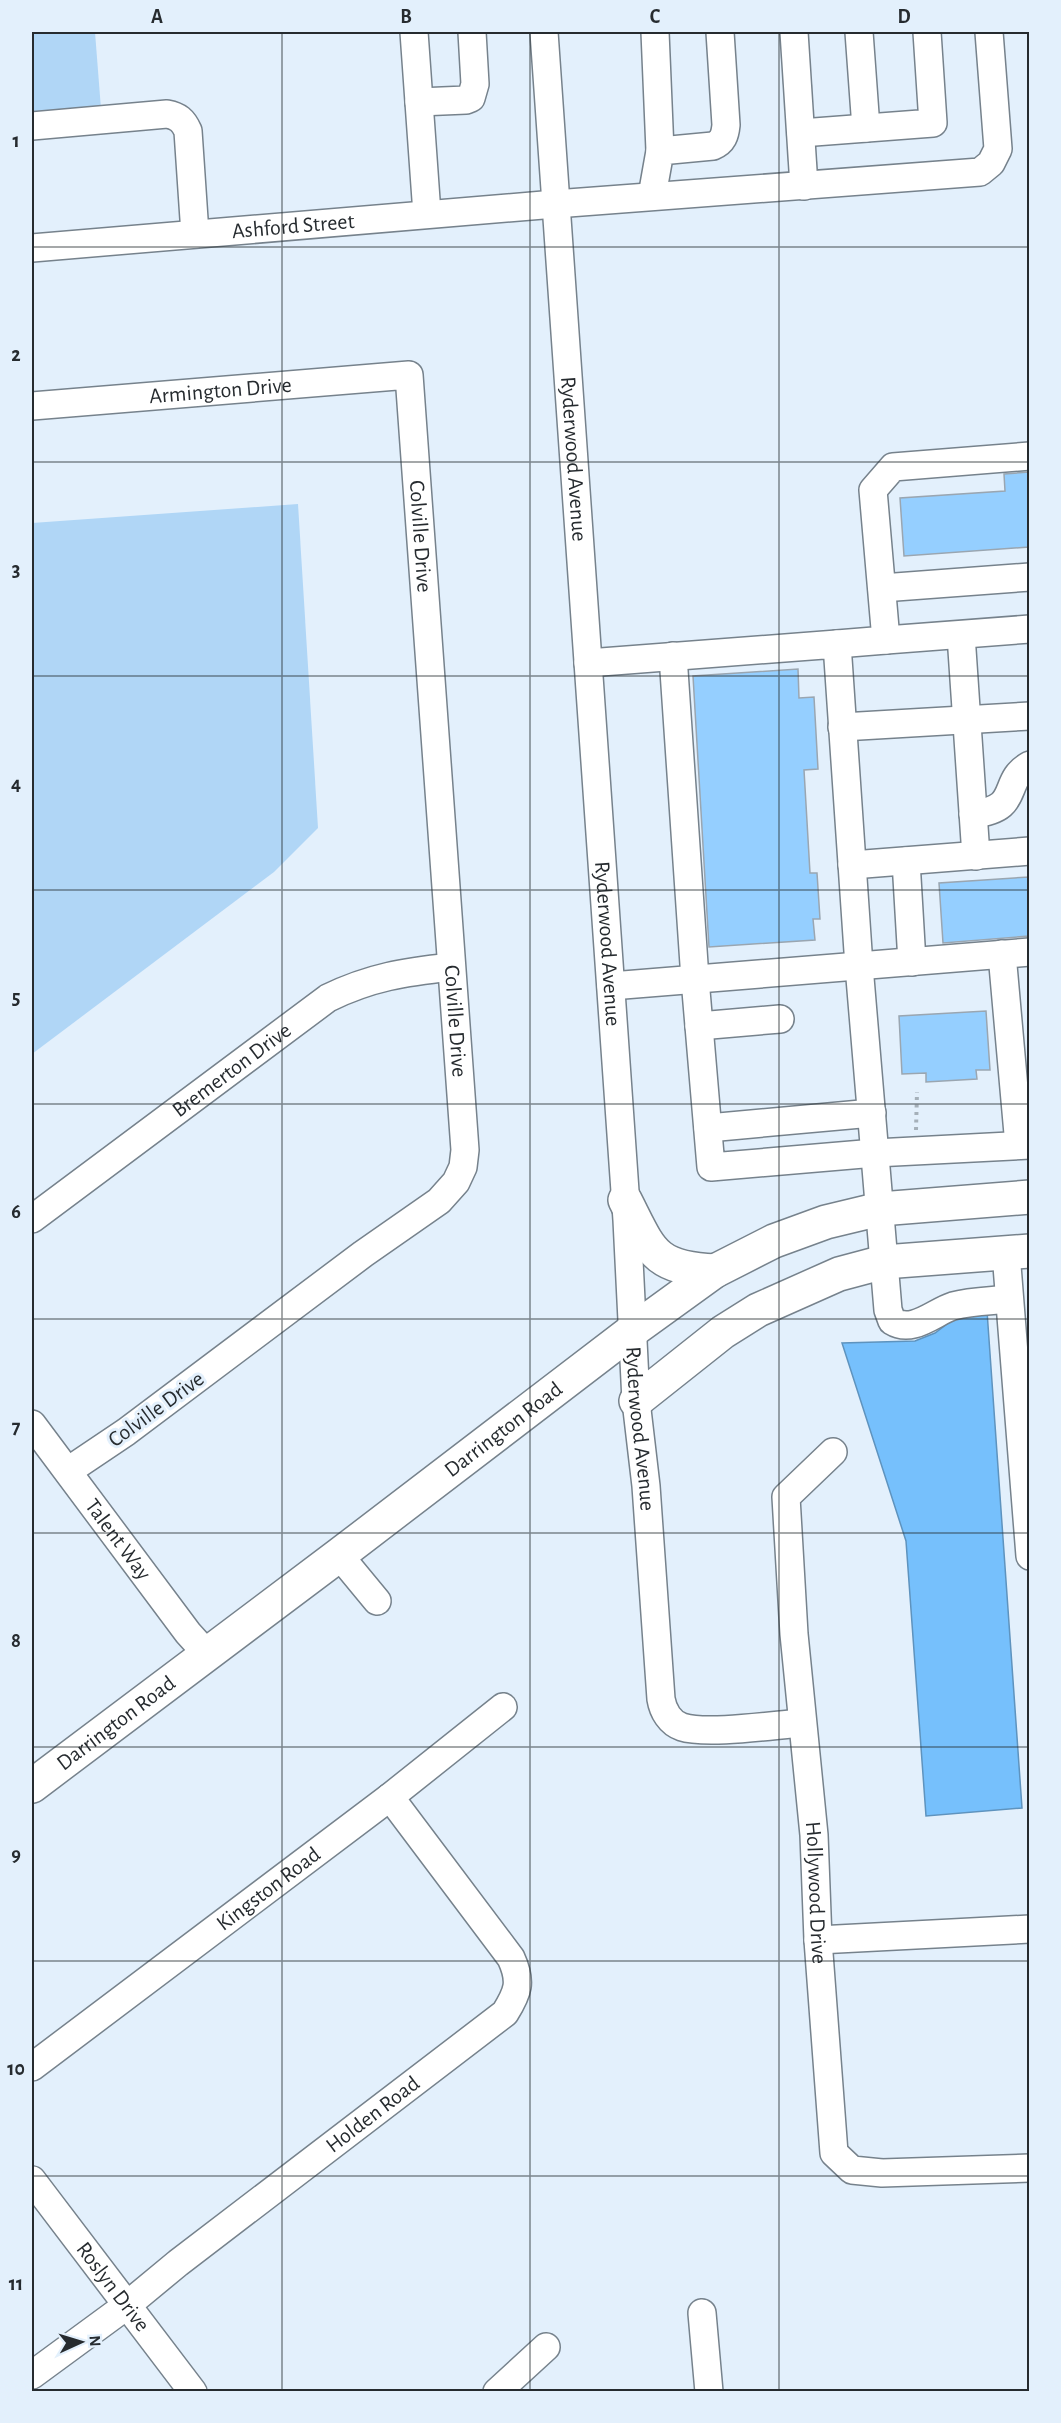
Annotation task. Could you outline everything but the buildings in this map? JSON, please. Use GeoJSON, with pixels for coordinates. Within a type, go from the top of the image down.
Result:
{"type":"FeatureCollection","features":[{"type":"Feature","properties":{"kind":"main road","name":"Darrington Road"},"geometry":{"type":"LineString","coordinates":[[32,1786],[632,1331],[715,1271],[774,1241],[826,1222],[880,1209],[1029,1197]]}},
{"type":"Feature","properties":{"kind":"main road"},"geometry":{"type":"LineString","coordinates":[[625,1200],[645,1240],[657,1255],[673,1265],[715,1271]]}},
{"type":"Feature","properties":{"kind":"main road"},"geometry":{"type":"LineString","coordinates":[[636,1401],[723,1332],[758,1310],[839,1274],[884,1262],[1018,1252]]}},
{"type":"Feature","properties":{"kind":"street"},"geometry":{"type":"LineString","coordinates":[[414,32],[428,214]]}},
{"type":"Feature","properties":{"kind":"street"},"geometry":{"type":"LineString","coordinates":[[419,102],[471,98],[475,84],[472,32]]}},
{"type":"Feature","properties":{"kind":"street","name":"Ryderwood Avenue"},"geometry":{"type":"LineString","coordinates":[[544,32],[611,986],[636,1401],[648,1509],[661,1699],[665,1712],[675,1723],[691,1728],[718,1729],[802,1723]]}},
{"type":"Feature","properties":{"kind":"street"},"geometry":{"type":"LineString","coordinates":[[652,196],[660,151],[655,32]]}},
{"type":"Feature","properties":{"kind":"street"},"geometry":{"type":"LineString","coordinates":[[660,151],[713,146],[720,143],[725,135],[720,32]]}},
{"type":"Feature","properties":{"kind":"street"},"geometry":{"type":"LineString","coordinates":[[794,32],[804,186]]}},
{"type":"Feature","properties":{"kind":"street"},"geometry":{"type":"LineString","coordinates":[[859,32],[866,128]]}},
{"type":"Feature","properties":{"kind":"street"},"geometry":{"type":"LineString","coordinates":[[801,133],[933,123],[927,32]]}},
{"type":"Feature","properties":{"kind":"street","name":"Ashford Street"},"geometry":{"type":"LineString","coordinates":[[32,248],[652,196],[980,172],[991,163],[998,149],[989,32]]}},
{"type":"Feature","properties":{"kind":"street"},"geometry":{"type":"LineString","coordinates":[[32,126],[167,114],[177,116],[184,122],[188,131],[195,234]]}},
{"type":"Feature","properties":{"kind":"street","name":"Armington Drive"},"geometry":{"type":"LineString","coordinates":[[32,406],[409,375]]}},
{"type":"Feature","properties":{"kind":"street","name":"Colville Drive"},"geometry":{"type":"LineString","coordinates":[[68,1471],[126,1432],[449,1191],[463,1167],[465,1150],[409,375]]}},
{"type":"Feature","properties":{"kind":"street"},"geometry":{"type":"LineString","coordinates":[[886,640],[873,490],[893,467],[1029,456]]}},
{"type":"Feature","properties":{"kind":"street"},"geometry":{"type":"LineString","coordinates":[[882,588],[1029,578]]}},
{"type":"Feature","properties":{"kind":"street"},"geometry":{"type":"LineString","coordinates":[[588,663],[1029,629]]}},
{"type":"Feature","properties":{"kind":"street"},"geometry":{"type":"LineString","coordinates":[[960,635],[976,856]]}},
{"type":"Feature","properties":{"kind":"street"},"geometry":{"type":"LineString","coordinates":[[837,644],[859,966],[888,1310],[892,1321],[897,1324],[914,1324],[952,1306],[1016,1309]]}},
{"type":"Feature","properties":{"kind":"street"},"geometry":{"type":"LineString","coordinates":[[673,656],[695,980],[711,1167],[875,1153],[1024,1145],[1002,954]]}},
{"type":"Feature","properties":{"kind":"street"},"geometry":{"type":"LineString","coordinates":[[842,727],[1029,716]]}},
{"type":"Feature","properties":{"kind":"street"},"geometry":{"type":"LineString","coordinates":[[973,814],[988,812],[1003,806],[1014,782],[1029,765]]}},
{"type":"Feature","properties":{"kind":"street"},"geometry":{"type":"LineString","coordinates":[[1029,782],[1029,801]]}},
{"type":"Feature","properties":{"kind":"street"},"geometry":{"type":"LineString","coordinates":[[852,865],[1029,851]]}},
{"type":"Feature","properties":{"kind":"street"},"geometry":{"type":"LineString","coordinates":[[906,861],[912,962]]}},
{"type":"Feature","properties":{"kind":"street"},"geometry":{"type":"LineString","coordinates":[[611,986],[1029,952]]}},
{"type":"Feature","properties":{"kind":"street","name":"Bremerton Drive"},"geometry":{"type":"LineString","coordinates":[[32,1219],[328,998],[353,985],[380,976],[451,967]]}},
{"type":"Feature","properties":{"kind":"street"},"geometry":{"type":"LineString","coordinates":[[699,1026],[780,1019]]}},
{"type":"Feature","properties":{"kind":"street"},"geometry":{"type":"LineString","coordinates":[[708,1128],[872,1113]]}},
{"type":"Feature","properties":{"kind":"street"},"geometry":{"type":"LineString","coordinates":[[1018,1252],[1016,1309],[1026,1460],[1029,1556]]}},
{"type":"Feature","properties":{"kind":"street","name":"Talent Way"},"geometry":{"type":"LineString","coordinates":[[32,1424],[188,1634],[207,1654]]}},
{"type":"Feature","properties":{"kind":"street","name":"Hollywood Drive"},"geometry":{"type":"LineString","coordinates":[[834,1452],[786,1497],[802,1723],[813,1835],[818,1940],[834,2153],[852,2170],[882,2173],[1029,2168]]}},
{"type":"Feature","properties":{"kind":"street"},"geometry":{"type":"LineString","coordinates":[[339,1555],[377,1601]]}},
{"type":"Feature","properties":{"kind":"street","name":"Kingston Road"},"geometry":{"type":"LineString","coordinates":[[32,2067],[390,1797],[503,1707]]}},
{"type":"Feature","properties":{"kind":"street","name":"Holden Road"},"geometry":{"type":"LineString","coordinates":[[32,2375],[126,2306],[178,2263],[506,2013],[516,1996],[517,1972],[511,1958],[390,1797]]}},
{"type":"Feature","properties":{"kind":"street"},"geometry":{"type":"LineString","coordinates":[[818,1940],[1029,1929]]}},
{"type":"Feature","properties":{"kind":"street","name":"Roslyn Drive"},"geometry":{"type":"LineString","coordinates":[[32,2180],[193,2391]]}},
{"type":"Feature","properties":{"kind":"street"},"geometry":{"type":"LineString","coordinates":[[702,2313],[709,2391]]}},
{"type":"Feature","properties":{"kind":"street"},"geometry":{"type":"LineString","coordinates":[[497,2391],[546,2347]]}},
{"type":"Feature","properties":{"kind":"shaded area"},"geometry":{"type":"Polygon","coordinates":[[[32,32],[95,32],[101,109],[32,114],[32,32]]]}},
{"type":"Feature","properties":{"kind":"shaded area"},"geometry":{"type":"Polygon","coordinates":[[[298,504],[318,828],[274,872],[32,1054],[32,523],[298,504]]]}},
{"type":"Feature","properties":{"kind":"water"},"geometry":{"type":"Polygon","coordinates":[[[987,1311],[1022,1808],[926,1816],[906,1541],[842,1343],[915,1341],[935,1333],[959,1315],[987,1311]]]}}]}
